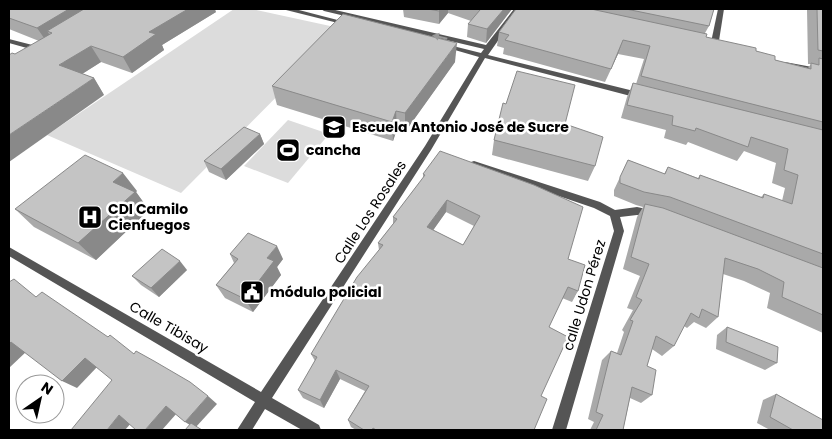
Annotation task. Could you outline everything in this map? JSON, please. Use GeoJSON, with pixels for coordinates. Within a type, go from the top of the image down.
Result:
{"type":"FeatureCollection","features":[{"type":"Feature","properties":{"kind":"street"},"geometry":{"type":"LineString","coordinates":[[288,9],[379,31]]}},
{"type":"Feature","properties":{"kind":"street"},"geometry":{"type":"LineString","coordinates":[[323,17],[328,9],[647,97]]}},
{"type":"Feature","properties":{"kind":"street","name":"Calle Los Rosales"},"geometry":{"type":"LineString","coordinates":[[244,430],[433,150],[485,52],[517,9]]}},
{"type":"Feature","properties":{"kind":"street"},"geometry":{"type":"LineString","coordinates":[[714,47],[721,9]]}},
{"type":"Feature","properties":{"kind":"street"},"geometry":{"type":"LineString","coordinates":[[9,40],[46,51],[38,56]]}},
{"type":"Feature","properties":{"kind":"street"},"geometry":{"type":"LineString","coordinates":[[436,44],[485,52]]}},
{"type":"Feature","properties":{"kind":"street"},"geometry":{"type":"LineString","coordinates":[[704,45],[723,49]]}},
{"type":"Feature","properties":{"kind":"street"},"geometry":{"type":"LineString","coordinates":[[778,61],[823,71]]}},
{"type":"Feature","properties":{"kind":"street"},"geometry":{"type":"LineString","coordinates":[[466,161],[597,205],[614,214],[637,211],[666,219]]}},
{"type":"Feature","properties":{"kind":"street","name":"calle Udon Pérez"},"geometry":{"type":"LineString","coordinates":[[559,430],[618,231],[614,214]]}},
{"type":"Feature","properties":{"kind":"street","name":"Calle Tibisay"},"geometry":{"type":"LineString","coordinates":[[9,251],[314,430]]}},
{"type":"Feature","properties":{"kind":"shaded area"},"geometry":{"type":"Polygon","coordinates":[[[234,9],[252,9],[344,29],[181,193],[47,135],[234,9]]]}},
{"type":"Feature","properties":{"kind":"shaded area","name":"cancha"},"geometry":{"type":"Polygon","coordinates":[[[288,120],[329,134],[288,183],[244,166],[288,120]]]}},
{"type":"Feature","properties":{"kind":"building"},"geometry":{"type":"Polygon","coordinates":[[[9,9],[69,9],[37,28],[9,18],[9,9]]]}},
{"type":"Feature","properties":{"kind":"building"},"geometry":{"type":"Polygon","coordinates":[[[84,9],[188,9],[149,32],[156,34],[123,57],[91,46],[59,65],[94,78],[9,135],[9,55],[15,54],[52,33],[47,31],[84,9]]]}},
{"type":"Feature","properties":{"kind":"building"},"geometry":{"type":"Polygon","coordinates":[[[477,9],[504,9],[487,29],[468,24],[480,10],[477,9]]]}},
{"type":"Feature","properties":{"kind":"building"},"geometry":{"type":"Polygon","coordinates":[[[516,9],[591,9],[707,34],[706,37],[756,48],[756,51],[775,56],[775,60],[811,69],[811,63],[819,65],[819,58],[823,59],[823,122],[641,76],[650,46],[623,40],[611,69],[505,40],[509,35],[499,32],[516,9]]]}},
{"type":"Feature","properties":{"kind":"building"},"geometry":{"type":"Polygon","coordinates":[[[626,9],[714,9],[709,26],[626,9]]]}},
{"type":"Feature","properties":{"kind":"building"},"geometry":{"type":"Polygon","coordinates":[[[817,9],[823,9],[823,51],[818,50],[817,9]]]}},
{"type":"Feature","properties":{"kind":"building"},"geometry":{"type":"Polygon","coordinates":[[[343,14],[457,43],[405,113],[396,111],[392,122],[272,86],[343,14]]]}},
{"type":"Feature","properties":{"kind":"building"},"geometry":{"type":"Polygon","coordinates":[[[517,71],[575,85],[565,124],[603,137],[595,166],[494,140],[503,103],[506,104],[517,71]]]}},
{"type":"Feature","properties":{"kind":"building"},"geometry":{"type":"Polygon","coordinates":[[[633,83],[823,130],[823,254],[670,197],[644,192],[620,183],[620,177],[628,160],[665,174],[668,167],[699,179],[700,175],[763,198],[764,194],[792,204],[798,175],[784,170],[788,149],[751,137],[748,147],[696,128],[695,131],[672,125],[673,116],[627,105],[633,83]]]}},
{"type":"Feature","properties":{"kind":"building"},"geometry":{"type":"Polygon","coordinates":[[[244,127],[260,134],[221,169],[204,161],[244,127]]]}},
{"type":"Feature","properties":{"kind":"building"},"geometry":{"type":"Polygon","coordinates":[[[440,151],[534,185],[583,207],[568,259],[585,265],[578,291],[568,287],[549,327],[568,337],[541,396],[547,399],[534,430],[376,430],[373,428],[372,430],[364,430],[348,420],[369,386],[336,370],[320,400],[298,390],[317,357],[311,354],[357,277],[383,245],[378,243],[397,219],[393,217],[425,175],[423,174],[440,151]],[[447,200],[427,227],[463,245],[480,216],[447,200]]]}},
{"type":"Feature","properties":{"kind":"building"},"geometry":{"type":"Polygon","coordinates":[[[85,155],[123,173],[113,182],[135,192],[78,243],[15,209],[85,155]]]}},
{"type":"Feature","properties":{"kind":"building"},"geometry":{"type":"Polygon","coordinates":[[[645,204],[663,208],[823,268],[823,315],[782,297],[784,282],[758,269],[725,258],[718,317],[702,309],[699,318],[691,313],[674,346],[656,336],[647,366],[656,370],[652,395],[632,387],[623,430],[596,430],[603,415],[596,412],[611,351],[621,355],[633,321],[630,320],[642,300],[636,297],[649,264],[631,257],[645,204]]]}},
{"type":"Feature","properties":{"kind":"building"},"geometry":{"type":"Polygon","coordinates":[[[248,233],[277,246],[267,258],[274,261],[245,299],[216,285],[238,259],[230,254],[248,233]]]}},
{"type":"Feature","properties":{"kind":"building"},"geometry":{"type":"Polygon","coordinates":[[[162,249],[180,261],[151,288],[132,276],[162,249]]]}},
{"type":"Feature","properties":{"kind":"building"},"geometry":{"type":"Polygon","coordinates":[[[14,279],[36,297],[42,292],[108,337],[110,335],[134,354],[136,351],[154,361],[190,382],[208,396],[185,422],[166,406],[145,430],[136,430],[119,415],[107,430],[71,430],[112,380],[85,358],[65,378],[65,374],[53,374],[11,342],[9,344],[9,282],[14,279]]]}},
{"type":"Feature","properties":{"kind":"building"},"geometry":{"type":"Polygon","coordinates":[[[727,327],[778,347],[777,363],[726,342],[727,327]]]}},
{"type":"Feature","properties":{"kind":"building"},"geometry":{"type":"Polygon","coordinates":[[[776,394],[823,420],[823,430],[793,430],[770,417],[776,394]]]}},
{"type":"Feature","properties":{"kind":"building"},"geometry":{"type":"Polygon","coordinates":[[[191,423],[202,430],[185,430],[191,423]]]}},
{"type":"Feature","properties":{"kind":"place","name":"Escuela Antonio José de Sucre"},"geometry":{"type":"Point","coordinates":[334,127]}},
{"type":"Feature","properties":{"kind":"place","name":"cancha"},"geometry":{"type":"Point","coordinates":[288,150]}},
{"type":"Feature","properties":{"kind":"place","name":"CDI Camilo Cienfuegos"},"geometry":{"type":"Point","coordinates":[90,217]}},
{"type":"Feature","properties":{"kind":"place","name":"módulo policial"},"geometry":{"type":"Point","coordinates":[252,292]}}]}
